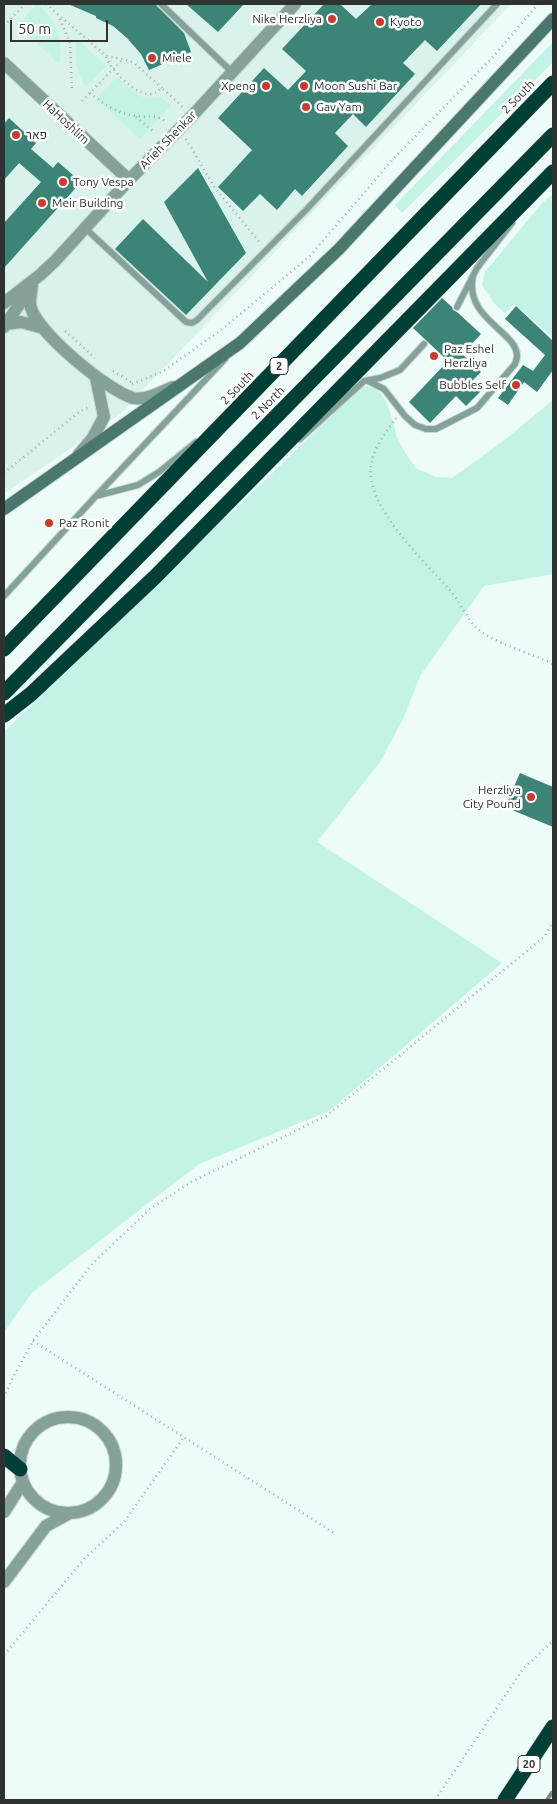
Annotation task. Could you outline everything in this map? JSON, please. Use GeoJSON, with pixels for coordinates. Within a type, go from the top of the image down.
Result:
{"type":"FeatureCollection","features":[{"type":"Feature","properties":{"kind":"highway","name":"2 South"},"geometry":{"type":"LineString","coordinates":[[4,649],[553,82]]}},
{"type":"Feature","properties":{"kind":"highway","name":"2 North"},"geometry":{"type":"LineString","coordinates":[[4,693],[553,135]]}},
{"type":"Feature","properties":{"kind":"highway"},"geometry":{"type":"LineString","coordinates":[[4,715],[38,687],[156,576],[553,172]]}},
{"type":"Feature","properties":{"kind":"highway"},"geometry":{"type":"LineString","coordinates":[[4,1456],[21,1476]]}},
{"type":"Feature","properties":{"kind":"highway","name":"20"},"geometry":{"type":"LineString","coordinates":[[505,1800],[553,1727]]}},
{"type":"Feature","properties":{"kind":"main road"},"geometry":{"type":"LineString","coordinates":[[4,509],[240,344],[339,249],[553,19]]}},
{"type":"Feature","properties":{"kind":"street","name":"Arieh Shenkar"},"geometry":{"type":"LineString","coordinates":[[5,325],[40,275],[129,180],[180,129],[295,4]]}},
{"type":"Feature","properties":{"kind":"street","name":"HaHoshlim"},"geometry":{"type":"LineString","coordinates":[[4,63],[129,180]]}},
{"type":"Feature","properties":{"kind":"street","name":"Arieh Shenkar"},"geometry":{"type":"LineString","coordinates":[[4,304],[40,275]]}},
{"type":"Feature","properties":{"kind":"street"},"geometry":{"type":"LineString","coordinates":[[32,286],[31,308],[42,328],[96,378],[118,391],[134,398],[149,397],[190,379]]}},
{"type":"Feature","properties":{"kind":"street"},"geometry":{"type":"LineString","coordinates":[[5,325],[21,322],[42,328]]}},
{"type":"Feature","properties":{"kind":"street"},"geometry":{"type":"LineString","coordinates":[[76,458],[92,439],[104,417],[96,378]]}},
{"type":"Feature","properties":{"kind":"street"},"geometry":{"type":"LineString","coordinates":[[4,1582],[46,1526],[70,1513],[84,1510],[97,1503],[107,1493],[114,1480],[116,1466],[114,1452],[109,1440],[101,1430],[88,1421],[72,1417],[59,1417],[47,1421],[29,1435],[19,1460],[21,1476],[27,1491],[38,1504],[53,1511],[70,1513]]}},
{"type":"Feature","properties":{"kind":"street"},"geometry":{"type":"LineString","coordinates":[[4,1512],[21,1476]]}},
{"type":"Feature","properties":{"kind":"lane"},"geometry":{"type":"LineString","coordinates":[[161,4],[233,72]]}},
{"type":"Feature","properties":{"kind":"lane"},"geometry":{"type":"LineString","coordinates":[[85,227],[179,316],[186,322],[192,323],[306,210],[497,4]]}},
{"type":"Feature","properties":{"kind":"lane"},"geometry":{"type":"LineString","coordinates":[[457,308],[473,276],[542,185]]}},
{"type":"Feature","properties":{"kind":"lane"},"geometry":{"type":"LineString","coordinates":[[368,381],[384,389],[405,416],[414,424],[426,429],[436,429],[477,408],[516,364],[518,356],[514,345],[481,310],[473,297],[470,287],[473,276]]}},
{"type":"Feature","properties":{"kind":"lane"},"geometry":{"type":"LineString","coordinates":[[4,596],[240,344]]}},
{"type":"Feature","properties":{"kind":"lane"},"geometry":{"type":"LineString","coordinates":[[230,502],[364,381],[400,370],[424,344]]}},
{"type":"Feature","properties":{"kind":"lane"},"geometry":{"type":"LineString","coordinates":[[96,496],[138,484],[159,472],[245,402]]}},
{"type":"Feature","properties":{"kind":"path"},"geometry":{"type":"LineString","coordinates":[[4,26],[25,4]]}},
{"type":"Feature","properties":{"kind":"path"},"geometry":{"type":"LineString","coordinates":[[46,4],[106,56],[113,69],[126,82],[146,94],[156,93],[162,88]]}},
{"type":"Feature","properties":{"kind":"path"},"geometry":{"type":"LineString","coordinates":[[118,391],[162,372],[221,330],[309,257],[394,158],[493,57],[538,4]]}},
{"type":"Feature","properties":{"kind":"path"},"geometry":{"type":"LineString","coordinates":[[60,18],[70,43],[72,91]]}},
{"type":"Feature","properties":{"kind":"path"},"geometry":{"type":"LineString","coordinates":[[106,56],[134,63],[192,116]]}},
{"type":"Feature","properties":{"kind":"path"},"geometry":{"type":"LineString","coordinates":[[82,101],[123,59]]}},
{"type":"Feature","properties":{"kind":"path"},"geometry":{"type":"LineString","coordinates":[[90,93],[107,106],[134,116],[160,117],[165,121]]}},
{"type":"Feature","properties":{"kind":"path"},"geometry":{"type":"LineString","coordinates":[[134,116],[154,132]]}},
{"type":"Feature","properties":{"kind":"path"},"geometry":{"type":"LineString","coordinates":[[180,129],[215,188],[256,239]]}},
{"type":"Feature","properties":{"kind":"path"},"geometry":{"type":"LineString","coordinates":[[64,330],[98,360]]}},
{"type":"Feature","properties":{"kind":"path"},"geometry":{"type":"LineString","coordinates":[[112,370],[133,383]]}},
{"type":"Feature","properties":{"kind":"path"},"geometry":{"type":"LineString","coordinates":[[4,473],[79,412],[101,400]]}},
{"type":"Feature","properties":{"kind":"path"},"geometry":{"type":"LineString","coordinates":[[396,417],[373,456],[371,465],[371,476],[376,493],[385,512],[401,536],[455,596],[471,622],[486,635],[553,664]]}},
{"type":"Feature","properties":{"kind":"path"},"geometry":{"type":"LineString","coordinates":[[4,1398],[33,1341],[92,1264],[150,1209],[190,1182],[326,1116],[544,937],[553,922]]}},
{"type":"Feature","properties":{"kind":"path"},"geometry":{"type":"LineString","coordinates":[[33,1341],[334,1533]]}},
{"type":"Feature","properties":{"kind":"path"},"geometry":{"type":"LineString","coordinates":[[4,1655],[85,1558],[124,1522],[184,1437]]}},
{"type":"Feature","properties":{"kind":"path"},"geometry":{"type":"LineString","coordinates":[[435,1800],[523,1668],[553,1641]]}},
{"type":"Feature","properties":{"kind":"shaded area"},"geometry":{"type":"Polygon","coordinates":[[[4,4],[511,4],[120,414],[4,494],[4,4]]]}},
{"type":"Feature","properties":{"kind":"green space"},"geometry":{"type":"Polygon","coordinates":[[[37,4],[49,16],[57,31],[61,47],[59,64],[18,25],[37,4]]]}},
{"type":"Feature","properties":{"kind":"green space"},"geometry":{"type":"Polygon","coordinates":[[[77,39],[106,66],[86,87],[80,76],[77,64],[77,39]]]}},
{"type":"Feature","properties":{"kind":"green space"},"geometry":{"type":"Polygon","coordinates":[[[553,42],[553,62],[402,213],[395,205],[553,42]]]}},
{"type":"Feature","properties":{"kind":"green space"},"geometry":{"type":"Polygon","coordinates":[[[117,77],[142,97],[154,99],[161,97],[171,106],[140,139],[96,98],[117,77]]]}},
{"type":"Feature","properties":{"kind":"green space"},"geometry":{"type":"Polygon","coordinates":[[[553,194],[553,337],[514,304],[505,313],[494,303],[482,285],[485,272],[542,203],[553,194]]]}},
{"type":"Feature","properties":{"kind":"green space"},"geometry":{"type":"Polygon","coordinates":[[[367,386],[378,390],[386,401],[396,435],[407,456],[417,469],[437,477],[452,478],[502,442],[553,400],[553,574],[484,586],[420,676],[403,719],[380,762],[317,842],[502,963],[329,1111],[199,1164],[32,1293],[4,1332],[4,732],[361,387],[367,386]]]}},
{"type":"Feature","properties":{"kind":"building"},"geometry":{"type":"Polygon","coordinates":[[[68,4],[155,4],[184,33],[191,52],[149,70],[141,54],[113,26],[96,18],[96,16],[68,4]]]}},
{"type":"Feature","properties":{"kind":"building"},"geometry":{"type":"Polygon","coordinates":[[[186,4],[244,4],[218,32],[186,4]]]}},
{"type":"Feature","properties":{"kind":"building","name":"Gav Yam"},"geometry":{"type":"Polygon","coordinates":[[[324,4],[340,4],[356,19],[372,4],[481,4],[437,51],[425,40],[403,63],[415,74],[366,127],[353,114],[335,133],[348,146],[302,196],[295,189],[277,210],[260,194],[243,211],[218,187],[252,150],[218,118],[264,68],[288,90],[306,71],[282,49],[324,4]]]}},
{"type":"Feature","properties":{"kind":"building","name":"Meir Building"},"geometry":{"type":"Polygon","coordinates":[[[9,118],[36,143],[31,149],[53,168],[58,162],[81,182],[4,268],[4,223],[41,182],[19,163],[4,180],[4,124],[9,118]]]}},
{"type":"Feature","properties":{"kind":"building"},"geometry":{"type":"Polygon","coordinates":[[[198,168],[246,253],[186,315],[115,249],[143,219],[208,282],[164,202],[198,168]]]}},
{"type":"Feature","properties":{"kind":"building"},"geometry":{"type":"Polygon","coordinates":[[[442,298],[481,334],[462,354],[481,372],[472,381],[482,390],[466,406],[456,396],[430,423],[409,402],[448,361],[413,328],[442,298]]]}},
{"type":"Feature","properties":{"kind":"building"},"geometry":{"type":"Polygon","coordinates":[[[516,306],[553,341],[553,370],[537,392],[524,382],[508,405],[498,398],[523,365],[533,371],[545,355],[505,319],[516,306]]]}},
{"type":"Feature","properties":{"kind":"building","name":"Herzliya City Pound"},"geometry":{"type":"Polygon","coordinates":[[[520,773],[553,787],[553,827],[505,807],[520,773]]]}},
{"type":"Feature","properties":{"kind":"railway"},"geometry":{"type":"LineString","coordinates":[[547,1800],[553,1791]]}},
{"type":"Feature","properties":{"kind":"place","name":"Nike Herzliya"},"geometry":{"type":"Point","coordinates":[332,19]}},
{"type":"Feature","properties":{"kind":"place","name":"Kyoto"},"geometry":{"type":"Point","coordinates":[380,22]}},
{"type":"Feature","properties":{"kind":"place","name":"Miele"},"geometry":{"type":"Point","coordinates":[152,58]}},
{"type":"Feature","properties":{"kind":"place","name":"Xpeng"},"geometry":{"type":"Point","coordinates":[266,86]}},
{"type":"Feature","properties":{"kind":"place","name":"Moon Sushi Bar"},"geometry":{"type":"Point","coordinates":[304,86]}},
{"type":"Feature","properties":{"kind":"place","name":"Gav Yam"},"geometry":{"type":"Point","coordinates":[306,107]}},
{"type":"Feature","properties":{"kind":"place","name":"פאר"},"geometry":{"type":"Point","coordinates":[16,135]}},
{"type":"Feature","properties":{"kind":"place","name":"Tony Vespa"},"geometry":{"type":"Point","coordinates":[63,182]}},
{"type":"Feature","properties":{"kind":"place","name":"Meir Building"},"geometry":{"type":"Point","coordinates":[42,203]}},
{"type":"Feature","properties":{"kind":"place","name":"Paz Eshel Herzliya"},"geometry":{"type":"Point","coordinates":[434,356]}},
{"type":"Feature","properties":{"kind":"place","name":"Bubbles Self"},"geometry":{"type":"Point","coordinates":[516,385]}},
{"type":"Feature","properties":{"kind":"place","name":"Paz Ronit"},"geometry":{"type":"Point","coordinates":[49,523]}},
{"type":"Feature","properties":{"kind":"place","name":"Herzliya City Pound"},"geometry":{"type":"Point","coordinates":[531,797]}}]}
